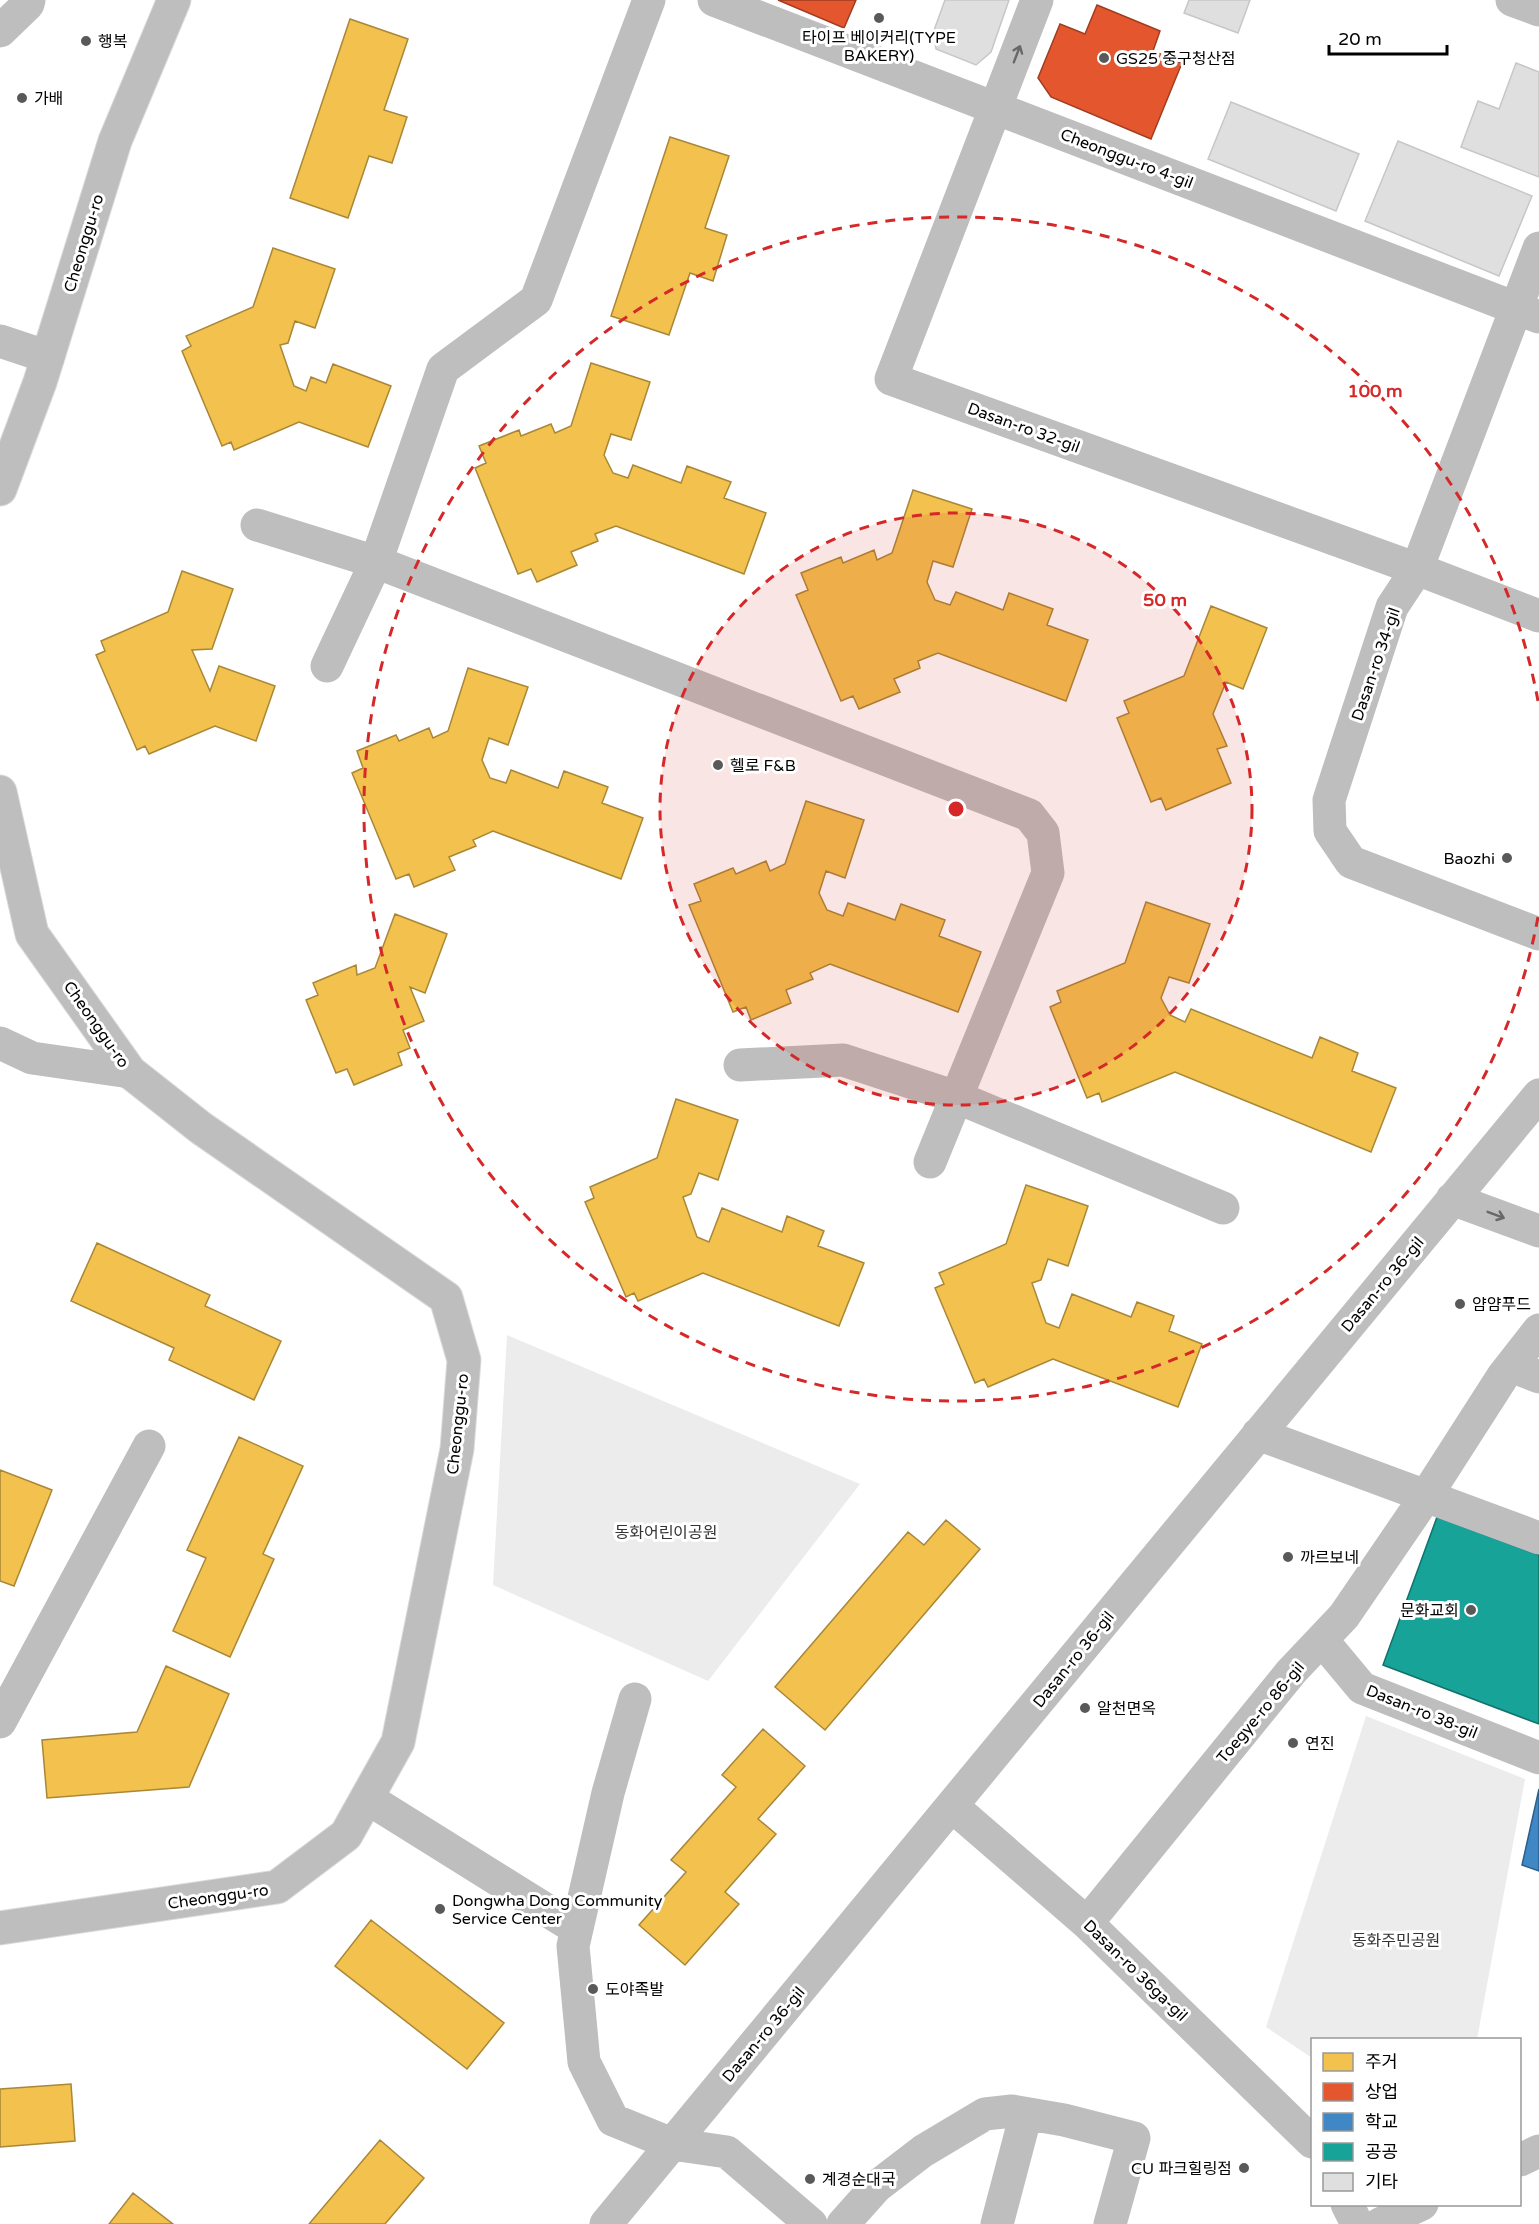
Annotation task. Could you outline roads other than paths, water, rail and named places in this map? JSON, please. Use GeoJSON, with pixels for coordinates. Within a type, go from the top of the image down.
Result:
{"type":"FeatureCollection","features":[{"type":"Feature","properties":{"kind":"street"},"geometry":{"type":"LineString","coordinates":[[0,31],[28,4],[29,0]]}},
{"type":"Feature","properties":{"kind":"street","name":"Cheonggu-ro"},"geometry":{"type":"LineString","coordinates":[[0,489],[48,357],[115,141],[174,0]]}},
{"type":"Feature","properties":{"kind":"street"},"geometry":{"type":"LineString","coordinates":[[327,666],[376,562],[443,369],[536,300],[649,0]]}},
{"type":"Feature","properties":{"kind":"street","name":"Cheonggu-ro 4-gil"},"geometry":{"type":"LineString","coordinates":[[714,0],[1527,312]]}},
{"type":"Feature","properties":{"kind":"street","name":"Dasan-ro 32-gil"},"geometry":{"type":"LineString","coordinates":[[1037,0],[891,379],[1417,569],[1539,616]]}},
{"type":"Feature","properties":{"kind":"street"},"geometry":{"type":"LineString","coordinates":[[1512,0],[1539,10]]}},
{"type":"Feature","properties":{"kind":"street","name":"Dasan-ro 34-gil"},"geometry":{"type":"LineString","coordinates":[[1539,248],[1527,312],[1417,569],[1392,607],[1329,800],[1330,831],[1351,862],[1539,934]]}},
{"type":"Feature","properties":{"kind":"street"},"geometry":{"type":"LineString","coordinates":[[0,341],[48,357]]}},
{"type":"Feature","properties":{"kind":"street"},"geometry":{"type":"LineString","coordinates":[[257,525],[376,562],[1029,815],[1043,833],[1048,873],[930,1162]]}},
{"type":"Feature","properties":{"kind":"street","name":"Cheonggu-ro"},"geometry":{"type":"LineString","coordinates":[[0,792],[32,934],[130,1072],[201,1128],[446,1298],[464,1360],[457,1449],[398,1742],[345,1835],[277,1887],[0,1928]]}},
{"type":"Feature","properties":{"kind":"street"},"geometry":{"type":"LineString","coordinates":[[0,1043],[32,1058],[130,1072]]}},
{"type":"Feature","properties":{"kind":"street"},"geometry":{"type":"LineString","coordinates":[[740,1065],[843,1060],[956,1097],[1223,1208]]}},
{"type":"Feature","properties":{"kind":"street","name":"Dasan-ro 36-gil"},"geometry":{"type":"LineString","coordinates":[[606,2224],[1539,1095]]}},
{"type":"Feature","properties":{"kind":"street"},"geometry":{"type":"LineString","coordinates":[[1452,1199],[1539,1231]]}},
{"type":"Feature","properties":{"kind":"street","name":"Toegye-ro 86-gil"},"geometry":{"type":"LineString","coordinates":[[1087,1923],[1291,1672],[1344,1616],[1426,1496],[1525,1371],[1539,1330]]}},
{"type":"Feature","properties":{"kind":"street"},"geometry":{"type":"LineString","coordinates":[[1258,1434],[1539,1538]]}},
{"type":"Feature","properties":{"kind":"street"},"geometry":{"type":"LineString","coordinates":[[0,1722],[149,1446]]}},
{"type":"Feature","properties":{"kind":"street","name":"Dasan-ro 38-gil"},"geometry":{"type":"LineString","coordinates":[[1322,1640],[1362,1688],[1539,1758]]}},
{"type":"Feature","properties":{"kind":"street"},"geometry":{"type":"LineString","coordinates":[[635,1699],[608,1793],[573,1946],[584,2062],[613,2120],[672,2144],[728,2152],[811,2224]]}},
{"type":"Feature","properties":{"kind":"street"},"geometry":{"type":"LineString","coordinates":[[367,1798],[577,1929]]}},
{"type":"Feature","properties":{"kind":"street","name":"Dasan-ro 36ga-gil"},"geometry":{"type":"LineString","coordinates":[[952,1806],[1087,1923],[1311,2141]]}},
{"type":"Feature","properties":{"kind":"street"},"geometry":{"type":"LineString","coordinates":[[843,2224],[876,2187],[923,2151],[985,2114],[1012,2111],[1064,2120],[1134,2138],[1110,2224]]}},
{"type":"Feature","properties":{"kind":"street"},"geometry":{"type":"LineString","coordinates":[[997,2224],[1026,2114]]}},
{"type":"Feature","properties":{"kind":"street"},"geometry":{"type":"LineString","coordinates":[[1521,2160],[1539,2151]]}},
{"type":"Feature","properties":{"kind":"street"},"geometry":{"type":"LineString","coordinates":[[1348,2206],[1357,2224]]}},
{"type":"Feature","properties":{"kind":"street"},"geometry":{"type":"LineString","coordinates":[[1380,2224],[1420,2206]]}},
{"type":"Feature","properties":{"kind":"place","name":"타이프 베이커리(TYPE BAKERY)"},"geometry":{"type":"Point","coordinates":[879,18]}},
{"type":"Feature","properties":{"kind":"place","name":"행복"},"geometry":{"type":"Point","coordinates":[86,41]}},
{"type":"Feature","properties":{"kind":"place","name":"GS25 중구청산점"},"geometry":{"type":"Point","coordinates":[1104,58]}},
{"type":"Feature","properties":{"kind":"place","name":"가배"},"geometry":{"type":"Point","coordinates":[22,98]}},
{"type":"Feature","properties":{"kind":"place","name":"헬로 F&B"},"geometry":{"type":"Point","coordinates":[718,765]}},
{"type":"Feature","properties":{"kind":"place","name":"Baozhi"},"geometry":{"type":"Point","coordinates":[1507,858]}},
{"type":"Feature","properties":{"kind":"place","name":"얌얌푸드"},"geometry":{"type":"Point","coordinates":[1460,1304]}},
{"type":"Feature","properties":{"kind":"place","name":"까르보네"},"geometry":{"type":"Point","coordinates":[1288,1557]}},
{"type":"Feature","properties":{"kind":"place","name":"문화교회"},"geometry":{"type":"Point","coordinates":[1471,1610]}},
{"type":"Feature","properties":{"kind":"place","name":"알천면옥"},"geometry":{"type":"Point","coordinates":[1085,1708]}},
{"type":"Feature","properties":{"kind":"place","name":"연진"},"geometry":{"type":"Point","coordinates":[1293,1743]}},
{"type":"Feature","properties":{"kind":"place","name":"Dongwha Dong Community Service Center"},"geometry":{"type":"Point","coordinates":[440,1909]}},
{"type":"Feature","properties":{"kind":"place","name":"도야족발"},"geometry":{"type":"Point","coordinates":[593,1989]}},
{"type":"Feature","properties":{"kind":"place","name":"CU 파크힐링점"},"geometry":{"type":"Point","coordinates":[1244,2168]}},
{"type":"Feature","properties":{"kind":"place","name":"계경순대국"},"geometry":{"type":"Point","coordinates":[810,2179]}},
{"type":"Feature","properties":{"kind":"park label","name":"동화어린이공원"},"geometry":{"type":"Point","coordinates":[666,1532]}},
{"type":"Feature","properties":{"kind":"park label","name":"동화주민공원"},"geometry":{"type":"Point","coordinates":[1396,1940]}}]}
